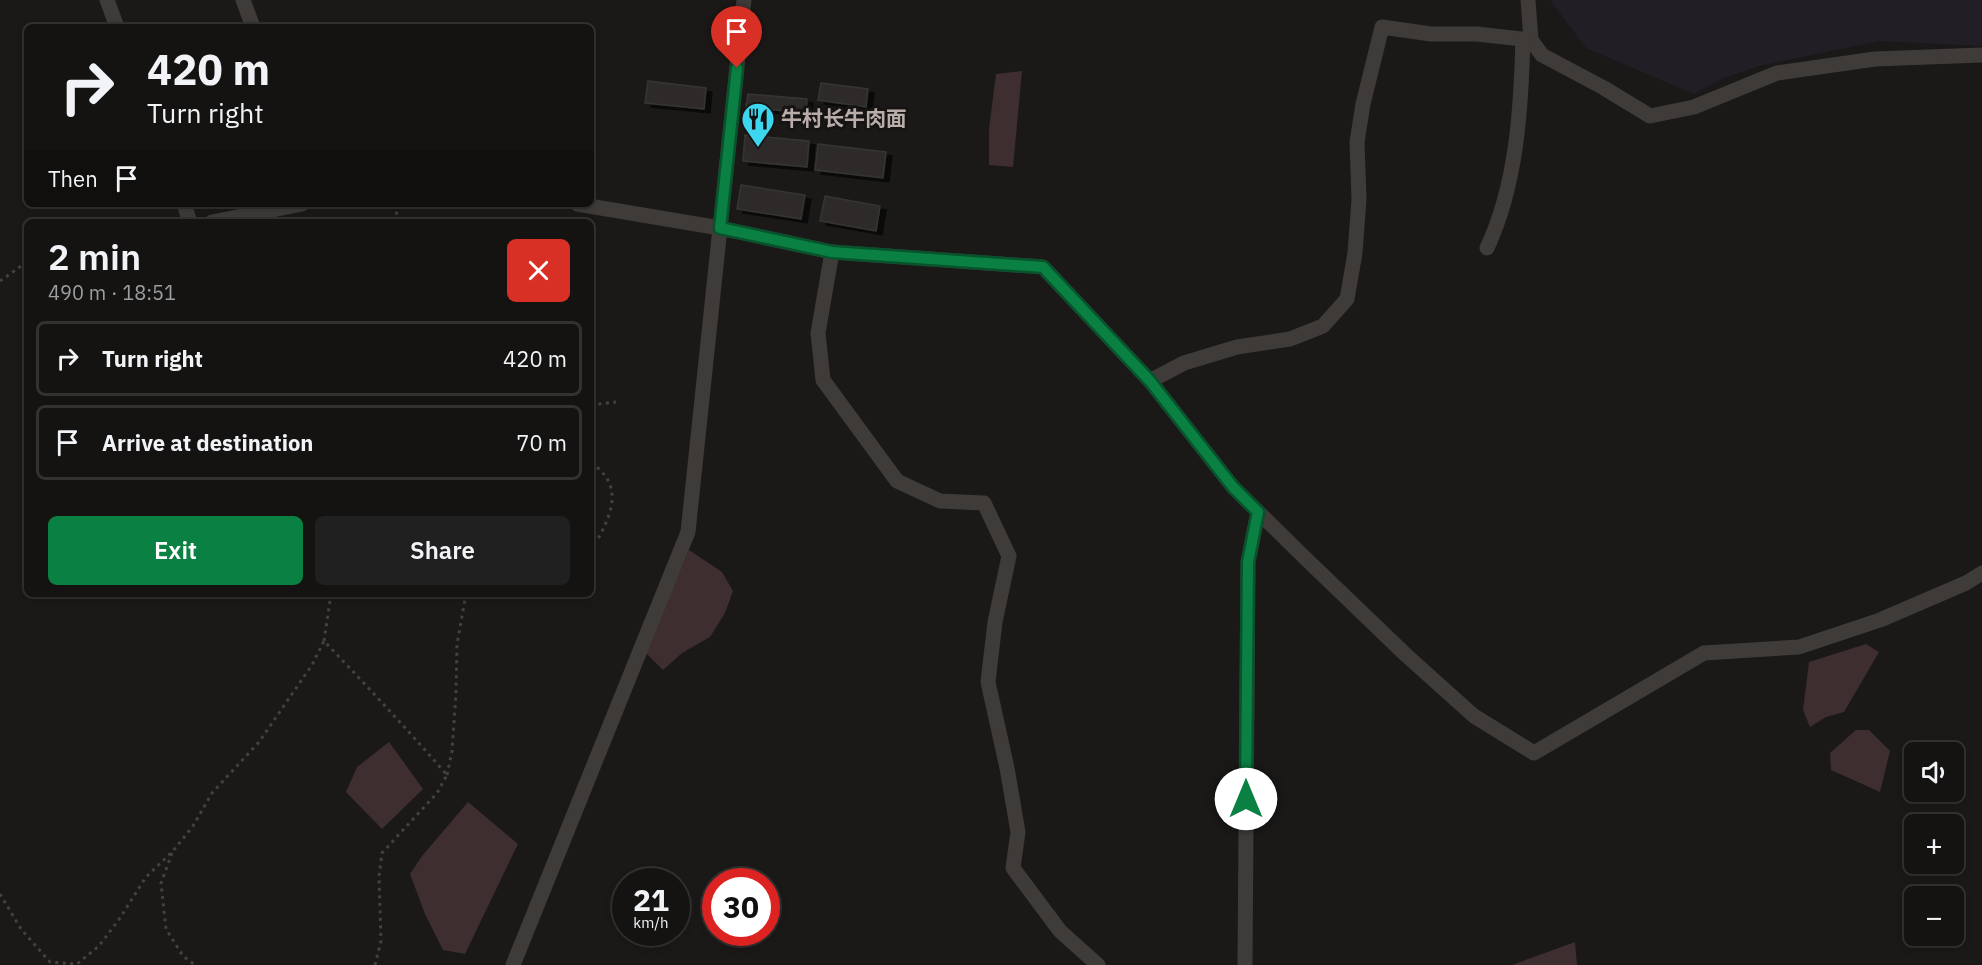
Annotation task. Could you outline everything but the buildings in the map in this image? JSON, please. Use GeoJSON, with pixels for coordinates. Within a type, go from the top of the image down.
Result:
{"type":"FeatureCollection","features":[{"type":"Feature","properties":{"kind":"street"},"geometry":{"type":"LineString","coordinates":[[107,0],[116,24]]}},
{"type":"Feature","properties":{"kind":"street"},"geometry":{"type":"LineString","coordinates":[[243,0],[252,24]]}},
{"type":"Feature","properties":{"kind":"street"},"geometry":{"type":"LineString","coordinates":[[513,965],[688,532],[744,0]]}},
{"type":"Feature","properties":{"kind":"street"},"geometry":{"type":"LineString","coordinates":[[1486,249],[1498,223],[1514,156],[1522,95],[1528,0]]}},
{"type":"Feature","properties":{"kind":"street"},"geometry":{"type":"LineString","coordinates":[[1150,381],[1184,363],[1237,347],[1290,339],[1323,326],[1347,299],[1355,253],[1359,199],[1357,142],[1363,104],[1382,27],[1431,34],[1477,34],[1527,39],[1542,56],[1604,88],[1650,116],[1694,107],[1777,73],[1875,59],[1982,55]]}},
{"type":"Feature","properties":{"kind":"street"},"geometry":{"type":"LineString","coordinates":[[227,219],[287,207]]}},
{"type":"Feature","properties":{"kind":"street"},"geometry":{"type":"LineString","coordinates":[[594,207],[720,228],[832,252],[1043,267],[1150,381],[1233,487],[1258,512],[1406,655],[1474,716],[1534,753],[1704,653],[1799,647],[1880,620],[1966,583],[1982,573]]}},
{"type":"Feature","properties":{"kind":"street"},"geometry":{"type":"LineString","coordinates":[[832,252],[818,333],[823,380],[897,481],[940,501],[984,503],[1009,556],[995,622],[988,682],[1018,832],[1013,868],[1060,931],[1098,965]]}},
{"type":"Feature","properties":{"kind":"street"},"geometry":{"type":"LineString","coordinates":[[1245,965],[1248,562],[1258,512]]}},
{"type":"Feature","properties":{"kind":"path"},"geometry":{"type":"LineString","coordinates":[[0,281],[24,264]]}},
{"type":"Feature","properties":{"kind":"path"},"geometry":{"type":"LineString","coordinates":[[594,405],[615,402]]}},
{"type":"Feature","properties":{"kind":"path"},"geometry":{"type":"LineString","coordinates":[[594,465],[602,470],[613,490],[609,519],[598,539]]}},
{"type":"Feature","properties":{"kind":"path"},"geometry":{"type":"LineString","coordinates":[[0,894],[21,929],[50,962],[77,964],[99,946],[146,877],[173,852],[193,826],[212,793],[259,742],[312,664],[324,641],[331,597]]}},
{"type":"Feature","properties":{"kind":"path"},"geometry":{"type":"LineString","coordinates":[[375,965],[381,940],[379,877],[382,853],[437,794],[447,775],[452,751],[457,644],[465,597]]}},
{"type":"Feature","properties":{"kind":"path"},"geometry":{"type":"LineString","coordinates":[[324,641],[379,701],[406,726],[447,775]]}},
{"type":"Feature","properties":{"kind":"path"},"geometry":{"type":"LineString","coordinates":[[173,852],[161,883],[166,928],[183,956],[195,965]]}},
{"type":"Feature","properties":{"kind":"shaded area"},"geometry":{"type":"Polygon","coordinates":[[[1550,0],[1982,0],[1982,46],[1879,41],[1759,66],[1721,79],[1694,94],[1586,48],[1550,0]]]}},
{"type":"Feature","properties":{"kind":"shaded area"},"geometry":{"type":"Polygon","coordinates":[[[1022,71],[1013,167],[989,165],[989,129],[996,74],[1022,71]]]}},
{"type":"Feature","properties":{"kind":"shaded area"},"geometry":{"type":"Polygon","coordinates":[[[689,550],[722,572],[733,591],[725,613],[710,637],[682,653],[663,670],[645,652],[689,550]]]}},
{"type":"Feature","properties":{"kind":"shaded area"},"geometry":{"type":"Polygon","coordinates":[[[1866,644],[1879,652],[1844,712],[1826,717],[1810,727],[1803,710],[1809,662],[1866,644]]]}},
{"type":"Feature","properties":{"kind":"shaded area"},"geometry":{"type":"Polygon","coordinates":[[[1856,730],[1869,730],[1890,751],[1880,792],[1831,770],[1830,753],[1856,730]]]}},
{"type":"Feature","properties":{"kind":"shaded area"},"geometry":{"type":"Polygon","coordinates":[[[389,742],[423,789],[382,829],[346,792],[357,767],[389,742]]]}},
{"type":"Feature","properties":{"kind":"shaded area"},"geometry":{"type":"Polygon","coordinates":[[[468,802],[518,844],[465,954],[443,950],[425,914],[410,874],[422,856],[468,802]]]}},
{"type":"Feature","properties":{"kind":"shaded area"},"geometry":{"type":"Polygon","coordinates":[[[1575,942],[1577,965],[1512,965],[1575,942]]]}},
{"type":"Feature","properties":{"kind":"place","name":"牛村长牛肉面"},"geometry":{"type":"Point","coordinates":[758,148]}},
{"type":"Feature","properties":{"kind":"route"},"geometry":{"type":"LineString","coordinates":[[737,68],[720,228],[832,252],[1043,267],[1150,381],[1233,487],[1258,512],[1248,562],[1246,799]]}}]}
